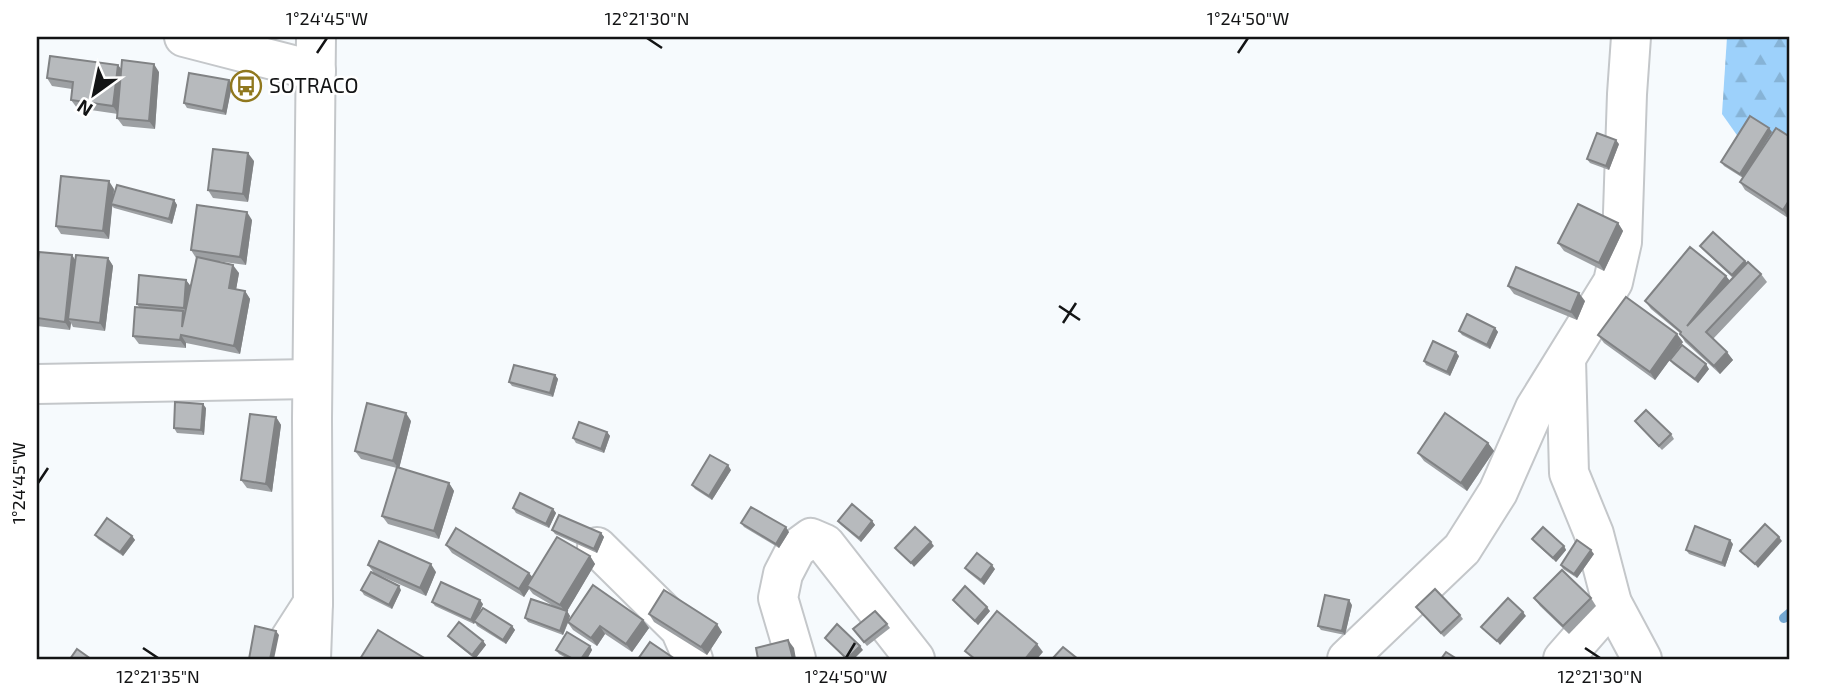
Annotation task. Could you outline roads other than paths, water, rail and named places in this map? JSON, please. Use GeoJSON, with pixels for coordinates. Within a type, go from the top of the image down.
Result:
{"type":"FeatureCollection","features":[{"type":"Feature","properties":{"kind":"street"},"geometry":{"type":"LineString","coordinates":[[184,37],[316,54],[311,659]]}},
{"type":"Feature","properties":{"kind":"street"},"geometry":{"type":"LineString","coordinates":[[1347,659],[1462,549],[1498,492],[1535,408],[1613,282],[1622,242],[1631,37]]}},
{"type":"Feature","properties":{"kind":"street"},"geometry":{"type":"LineString","coordinates":[[1566,359],[1569,473],[1594,534],[1612,603],[1642,659]]}},
{"type":"Feature","properties":{"kind":"street"},"geometry":{"type":"LineString","coordinates":[[37,415],[47,384],[312,379]]}},
{"type":"Feature","properties":{"kind":"street"},"geometry":{"type":"LineString","coordinates":[[796,659],[778,598],[783,574],[796,549],[811,538],[825,544],[915,659]]}},
{"type":"Feature","properties":{"kind":"street"},"geometry":{"type":"LineString","coordinates":[[597,547],[650,596],[680,629],[693,659]]}},
{"type":"Feature","properties":{"kind":"street"},"geometry":{"type":"LineString","coordinates":[[277,659],[313,603]]}},
{"type":"Feature","properties":{"kind":"street"},"geometry":{"type":"LineString","coordinates":[[1563,659],[1612,603]]}},
{"type":"Feature","properties":{"kind":"waterway"},"geometry":{"type":"LineString","coordinates":[[1784,618],[1790,613]]}},
{"type":"Feature","properties":{"kind":"place","name":"SOTRACO"},"geometry":{"type":"Point","coordinates":[246,86]}}]}
